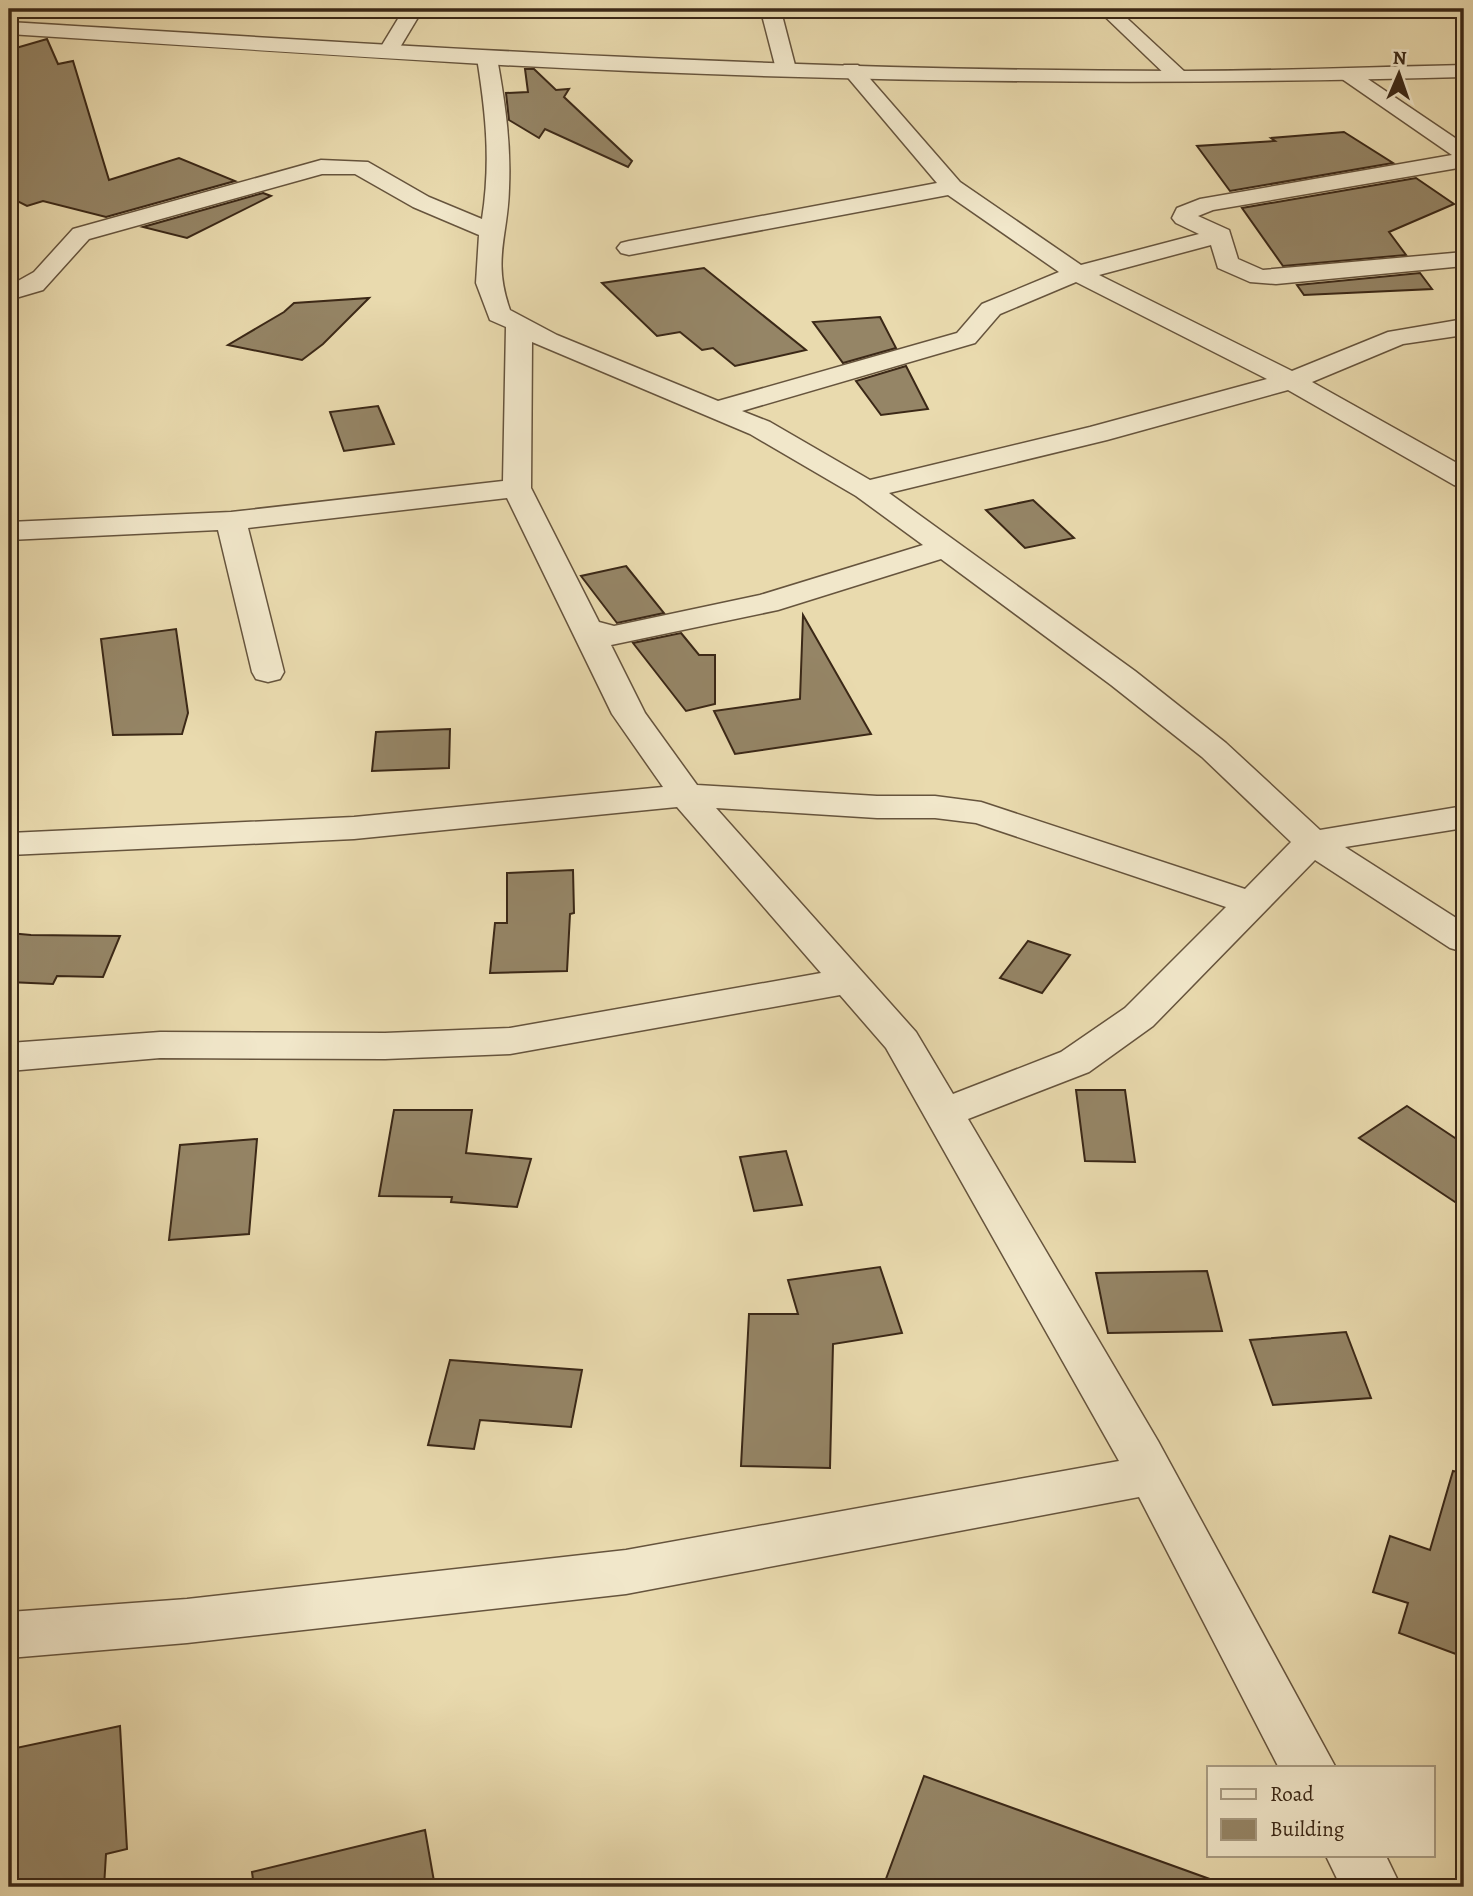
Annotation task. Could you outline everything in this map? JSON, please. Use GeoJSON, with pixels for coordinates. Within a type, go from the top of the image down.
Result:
{"type":"FeatureCollection","features":[{"type":"Feature","properties":{"kind":"street"},"geometry":{"type":"LineString","coordinates":[[389,50],[413,9]]}},
{"type":"Feature","properties":{"kind":"street"},"geometry":{"type":"LineString","coordinates":[[766,9],[773,19],[786,69]]}},
{"type":"Feature","properties":{"kind":"street"},"geometry":{"type":"LineString","coordinates":[[1107,9],[1179,77]]}},
{"type":"Feature","properties":{"kind":"street"},"geometry":{"type":"LineString","coordinates":[[9,28],[487,58],[786,69],[1179,77],[1464,71]]}},
{"type":"Feature","properties":{"kind":"street"},"geometry":{"type":"LineString","coordinates":[[487,58],[499,128],[498,191],[488,283],[499,315],[519,323],[548,341],[760,428],[866,489],[1123,678],[1214,750],[1312,842],[1464,940]]}},
{"type":"Feature","properties":{"kind":"street"},"geometry":{"type":"LineString","coordinates":[[851,69],[952,187],[1077,273],[1291,381],[1464,479]]}},
{"type":"Feature","properties":{"kind":"street"},"geometry":{"type":"LineString","coordinates":[[1349,75],[1464,154]]}},
{"type":"Feature","properties":{"kind":"street"},"geometry":{"type":"LineString","coordinates":[[1221,236],[1184,218],[1185,213],[1208,204],[1464,160]]}},
{"type":"Feature","properties":{"kind":"street"},"geometry":{"type":"LineString","coordinates":[[9,293],[38,286],[71,240],[81,234],[321,167],[360,167],[421,202],[493,232]]}},
{"type":"Feature","properties":{"kind":"street"},"geometry":{"type":"LineString","coordinates":[[629,247],[952,187]]}},
{"type":"Feature","properties":{"kind":"street"},"geometry":{"type":"LineString","coordinates":[[1221,236],[1227,263],[1259,277],[1306,276],[1464,260]]}},
{"type":"Feature","properties":{"kind":"street"},"geometry":{"type":"LineString","coordinates":[[719,409],[952,343],[966,338],[992,309],[1077,273],[1221,236]]}},
{"type":"Feature","properties":{"kind":"street"},"geometry":{"type":"LineString","coordinates":[[519,323],[516,488],[629,714],[686,795],[902,1041],[1152,1475],[1307,1766]]}},
{"type":"Feature","properties":{"kind":"street"},"geometry":{"type":"LineString","coordinates":[[866,489],[1097,434],[1291,381],[1396,337],[1464,327]]}},
{"type":"Feature","properties":{"kind":"street"},"geometry":{"type":"LineString","coordinates":[[9,531],[231,522],[516,488]]}},
{"type":"Feature","properties":{"kind":"street"},"geometry":{"type":"LineString","coordinates":[[231,522],[268,672]]}},
{"type":"Feature","properties":{"kind":"street"},"geometry":{"type":"LineString","coordinates":[[585,628],[613,636],[767,603],[946,548]]}},
{"type":"Feature","properties":{"kind":"street"},"geometry":{"type":"LineString","coordinates":[[9,845],[354,828],[686,795],[877,807],[935,807],[981,813],[1254,904]]}},
{"type":"Feature","properties":{"kind":"street"},"geometry":{"type":"LineString","coordinates":[[944,1113],[1075,1062],[1139,1017],[1254,904],[1312,842],[1464,817]]}},
{"type":"Feature","properties":{"kind":"street"},"geometry":{"type":"LineString","coordinates":[[9,1057],[160,1045],[385,1046],[510,1041],[848,981]]}},
{"type":"Feature","properties":{"kind":"street"},"geometry":{"type":"LineString","coordinates":[[9,1634],[187,1621],[626,1572],[1152,1475]]}},
{"type":"Feature","properties":{"kind":"street"},"geometry":{"type":"LineString","coordinates":[[1356,1857],[1371,1887]]}},
{"type":"Feature","properties":{"kind":"building"},"geometry":{"type":"Polygon","coordinates":[[[47,39],[58,64],[73,61],[109,180],[179,158],[235,181],[106,217],[43,201],[27,206],[9,197],[9,50],[47,39]]]}},
{"type":"Feature","properties":{"kind":"building"},"geometry":{"type":"Polygon","coordinates":[[[525,69],[534,69],[556,90],[569,89],[564,97],[632,161],[628,167],[545,129],[539,138],[509,120],[506,93],[528,92],[525,69]]]}},
{"type":"Feature","properties":{"kind":"building"},"geometry":{"type":"Polygon","coordinates":[[[1344,132],[1393,163],[1230,191],[1197,146],[1275,141],[1271,138],[1344,132]]]}},
{"type":"Feature","properties":{"kind":"building"},"geometry":{"type":"Polygon","coordinates":[[[1416,178],[1454,204],[1389,232],[1406,255],[1283,266],[1242,208],[1416,178]]]}},
{"type":"Feature","properties":{"kind":"building"},"geometry":{"type":"Polygon","coordinates":[[[263,193],[271,196],[187,238],[143,227],[263,193]]]}},
{"type":"Feature","properties":{"kind":"building"},"geometry":{"type":"Polygon","coordinates":[[[704,268],[806,350],[735,366],[713,348],[702,350],[680,332],[657,336],[602,283],[704,268]]]}},
{"type":"Feature","properties":{"kind":"building"},"geometry":{"type":"Polygon","coordinates":[[[1420,273],[1432,289],[1304,295],[1297,285],[1420,273]]]}},
{"type":"Feature","properties":{"kind":"building"},"geometry":{"type":"Polygon","coordinates":[[[369,298],[323,344],[302,360],[228,345],[284,312],[294,303],[369,298]]]}},
{"type":"Feature","properties":{"kind":"building"},"geometry":{"type":"Polygon","coordinates":[[[880,317],[896,348],[843,363],[813,322],[880,317]]]}},
{"type":"Feature","properties":{"kind":"building"},"geometry":{"type":"Polygon","coordinates":[[[906,366],[928,409],[881,415],[856,381],[906,366]]]}},
{"type":"Feature","properties":{"kind":"building"},"geometry":{"type":"Polygon","coordinates":[[[378,406],[394,444],[344,451],[330,412],[378,406]]]}},
{"type":"Feature","properties":{"kind":"building"},"geometry":{"type":"Polygon","coordinates":[[[1033,500],[1074,538],[1025,548],[986,510],[1033,500]]]}},
{"type":"Feature","properties":{"kind":"building"},"geometry":{"type":"Polygon","coordinates":[[[626,566],[664,613],[617,623],[581,576],[626,566]]]}},
{"type":"Feature","properties":{"kind":"building"},"geometry":{"type":"Polygon","coordinates":[[[803,615],[871,734],[735,754],[714,711],[800,699],[803,615]]]}},
{"type":"Feature","properties":{"kind":"building"},"geometry":{"type":"Polygon","coordinates":[[[176,629],[188,713],[182,734],[113,735],[101,639],[176,629]]]}},
{"type":"Feature","properties":{"kind":"building"},"geometry":{"type":"Polygon","coordinates":[[[681,633],[699,655],[715,655],[715,704],[686,711],[633,643],[681,633]]]}},
{"type":"Feature","properties":{"kind":"building"},"geometry":{"type":"Polygon","coordinates":[[[450,729],[449,768],[372,771],[376,732],[450,729]]]}},
{"type":"Feature","properties":{"kind":"building"},"geometry":{"type":"Polygon","coordinates":[[[573,870],[574,913],[570,914],[567,971],[490,973],[495,923],[507,923],[507,873],[573,870]]]}},
{"type":"Feature","properties":{"kind":"building"},"geometry":{"type":"Polygon","coordinates":[[[9,933],[120,936],[103,977],[57,976],[53,984],[9,982],[9,933]]]}},
{"type":"Feature","properties":{"kind":"building"},"geometry":{"type":"Polygon","coordinates":[[[1028,941],[1070,955],[1042,993],[1000,978],[1028,941]]]}},
{"type":"Feature","properties":{"kind":"building"},"geometry":{"type":"Polygon","coordinates":[[[1076,1090],[1125,1090],[1135,1162],[1085,1161],[1076,1090]]]}},
{"type":"Feature","properties":{"kind":"building"},"geometry":{"type":"Polygon","coordinates":[[[1407,1106],[1464,1144],[1464,1208],[1359,1138],[1407,1106]]]}},
{"type":"Feature","properties":{"kind":"building"},"geometry":{"type":"Polygon","coordinates":[[[394,1110],[472,1110],[466,1153],[531,1159],[517,1207],[451,1202],[452,1197],[379,1196],[394,1110]]]}},
{"type":"Feature","properties":{"kind":"building"},"geometry":{"type":"Polygon","coordinates":[[[257,1139],[249,1234],[169,1240],[180,1145],[257,1139]]]}},
{"type":"Feature","properties":{"kind":"building"},"geometry":{"type":"Polygon","coordinates":[[[786,1151],[802,1205],[754,1211],[740,1157],[786,1151]]]}},
{"type":"Feature","properties":{"kind":"building"},"geometry":{"type":"Polygon","coordinates":[[[880,1267],[902,1333],[833,1344],[830,1468],[741,1466],[749,1314],[798,1314],[788,1280],[880,1267]]]}},
{"type":"Feature","properties":{"kind":"building"},"geometry":{"type":"Polygon","coordinates":[[[1207,1271],[1222,1331],[1108,1333],[1096,1273],[1207,1271]]]}},
{"type":"Feature","properties":{"kind":"building"},"geometry":{"type":"Polygon","coordinates":[[[1346,1332],[1371,1398],[1273,1405],[1250,1340],[1346,1332]]]}},
{"type":"Feature","properties":{"kind":"building"},"geometry":{"type":"Polygon","coordinates":[[[450,1360],[582,1370],[571,1427],[480,1420],[474,1449],[428,1445],[450,1360]]]}},
{"type":"Feature","properties":{"kind":"building"},"geometry":{"type":"Polygon","coordinates":[[[1453,1471],[1464,1473],[1464,1657],[1399,1633],[1408,1603],[1373,1592],[1390,1536],[1430,1550],[1453,1471]]]}},
{"type":"Feature","properties":{"kind":"building"},"geometry":{"type":"Polygon","coordinates":[[[120,1726],[127,1849],[106,1854],[104,1887],[18,1887],[16,1748],[120,1726]]]}},
{"type":"Feature","properties":{"kind":"building"},"geometry":{"type":"Polygon","coordinates":[[[924,1776],[1218,1882],[1217,1887],[883,1887],[924,1776]]]}},
{"type":"Feature","properties":{"kind":"building"},"geometry":{"type":"Polygon","coordinates":[[[425,1830],[435,1887],[254,1887],[252,1872],[425,1830]]]}}]}
